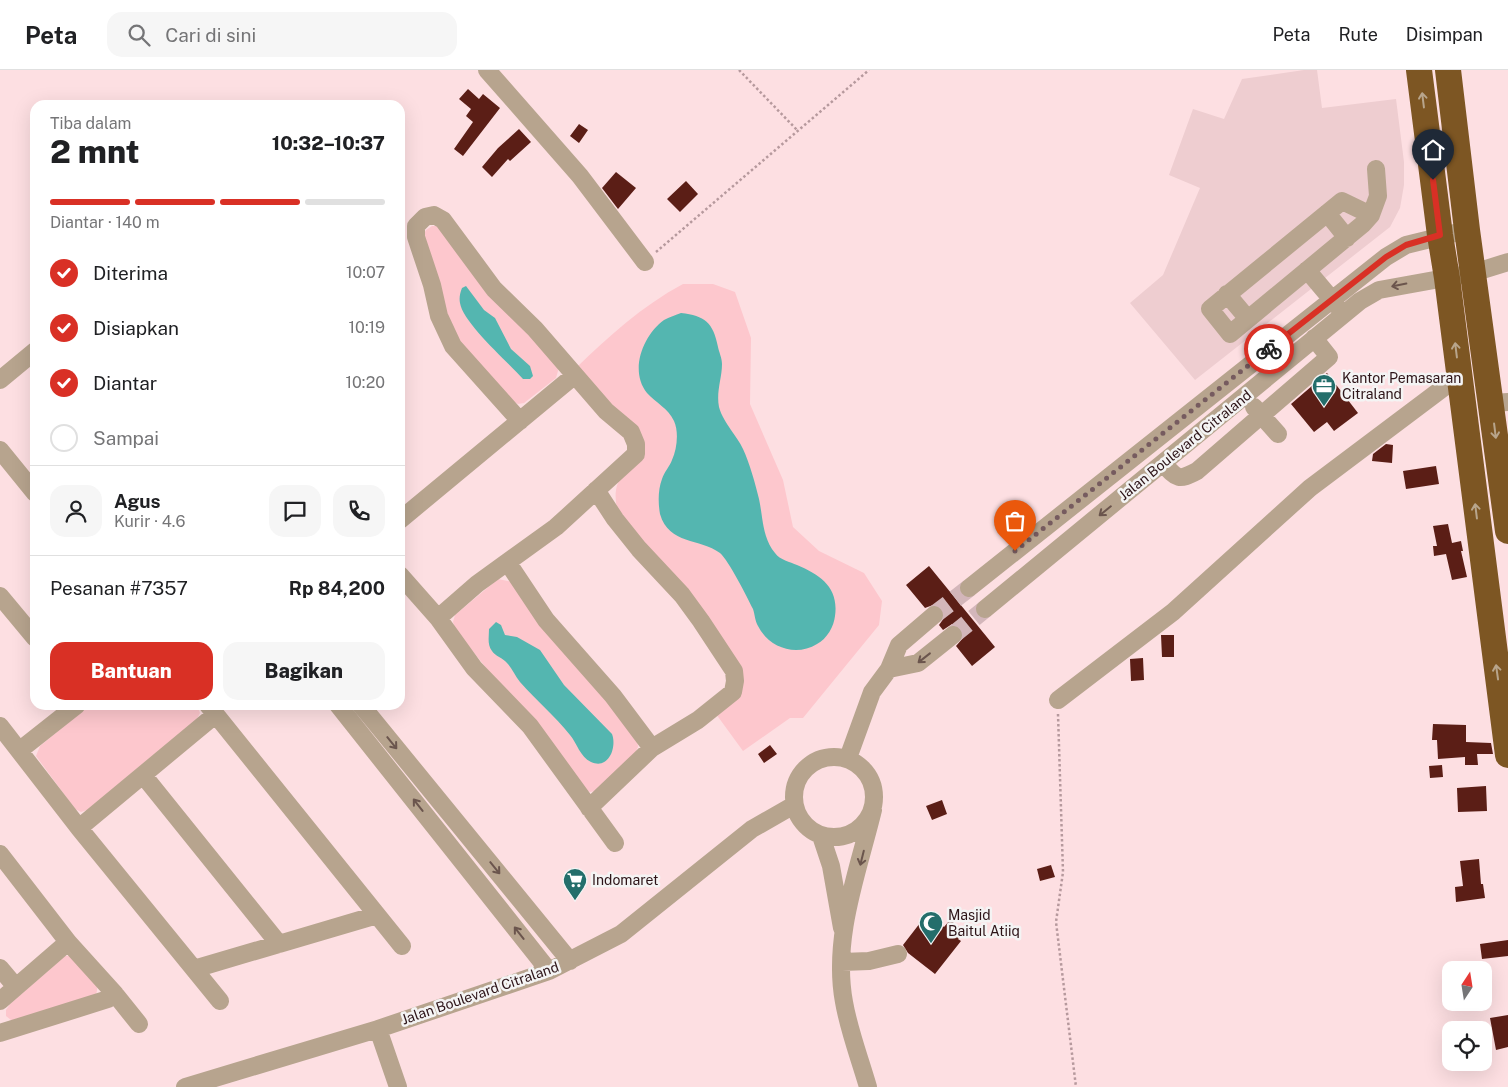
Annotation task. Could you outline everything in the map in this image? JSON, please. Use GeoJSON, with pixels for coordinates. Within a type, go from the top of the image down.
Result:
{"type":"FeatureCollection","features":[{"type":"Feature","properties":{"kind":"highway"},"geometry":{"type":"LineString","coordinates":[[1419,70],[1440,235],[1448,278],[1508,756]]}},
{"type":"Feature","properties":{"kind":"highway"},"geometry":{"type":"LineString","coordinates":[[1448,70],[1473,273],[1500,403],[1508,531]]}},
{"type":"Feature","properties":{"kind":"street"},"geometry":{"type":"LineString","coordinates":[[487,70],[580,176],[645,262]]}},
{"type":"Feature","properties":{"kind":"street"},"geometry":{"type":"LineString","coordinates":[[1371,215],[1342,201],[1228,294],[1248,319],[1347,238],[1371,215],[1378,196],[1376,169]]}},
{"type":"Feature","properties":{"kind":"street"},"geometry":{"type":"LineString","coordinates":[[1326,213],[1347,238]]}},
{"type":"Feature","properties":{"kind":"street"},"geometry":{"type":"LineString","coordinates":[[438,618],[478,584],[556,527],[636,454],[636,444],[631,432],[606,411],[535,329],[494,289],[443,220],[434,215],[425,217],[416,226],[416,237],[432,285],[439,316],[453,346],[520,421]]}},
{"type":"Feature","properties":{"kind":"street","name":"Jalan Boulevard Citraland"},"geometry":{"type":"LineString","coordinates":[[968,588],[1386,257],[1406,245],[1440,235],[1467,230]]}},
{"type":"Feature","properties":{"kind":"street","name":"Jalan Boulevard Citraland"},"geometry":{"type":"LineString","coordinates":[[985,609],[1360,301],[1379,290],[1473,273],[1508,262]]}},
{"type":"Feature","properties":{"kind":"street"},"geometry":{"type":"LineString","coordinates":[[1307,270],[1344,314]]}},
{"type":"Feature","properties":{"kind":"street"},"geometry":{"type":"LineString","coordinates":[[1163,463],[1174,476],[1184,478],[1197,471],[1329,357],[1314,338]]}},
{"type":"Feature","properties":{"kind":"street"},"geometry":{"type":"LineString","coordinates":[[0,380],[30,355]]}},
{"type":"Feature","properties":{"kind":"street"},"geometry":{"type":"LineString","coordinates":[[405,516],[576,375]]}},
{"type":"Feature","properties":{"kind":"street"},"geometry":{"type":"LineString","coordinates":[[1058,700],[1173,612],[1310,488],[1459,376]]}},
{"type":"Feature","properties":{"kind":"street"},"geometry":{"type":"LineString","coordinates":[[1231,380],[1278,434]]}},
{"type":"Feature","properties":{"kind":"street"},"geometry":{"type":"LineString","coordinates":[[0,450],[30,487]]}},
{"type":"Feature","properties":{"kind":"street"},"geometry":{"type":"LineString","coordinates":[[589,808],[652,748],[698,720],[733,692],[735,682],[734,671],[701,621],[682,595],[639,549],[615,519],[596,490]]}},
{"type":"Feature","properties":{"kind":"street"},"geometry":{"type":"LineString","coordinates":[[508,563],[546,620],[613,696],[652,748]]}},
{"type":"Feature","properties":{"kind":"street"},"geometry":{"type":"LineString","coordinates":[[405,581],[438,618],[474,668],[530,726],[615,843]]}},
{"type":"Feature","properties":{"kind":"street"},"geometry":{"type":"LineString","coordinates":[[0,596],[30,632]]}},
{"type":"Feature","properties":{"kind":"street"},"geometry":{"type":"LineString","coordinates":[[848,758],[872,692],[889,670],[899,645],[934,615]]}},
{"type":"Feature","properties":{"kind":"street"},"geometry":{"type":"LineString","coordinates":[[889,670],[918,663],[953,635]]}},
{"type":"Feature","properties":{"kind":"street"},"geometry":{"type":"LineString","coordinates":[[20,750],[71,710]]}},
{"type":"Feature","properties":{"kind":"street"},"geometry":{"type":"LineString","coordinates":[[79,828],[143,775],[211,710],[402,946]]}},
{"type":"Feature","properties":{"kind":"street"},"geometry":{"type":"LineString","coordinates":[[342,710],[549,971]]}},
{"type":"Feature","properties":{"kind":"street"},"geometry":{"type":"LineString","coordinates":[[365,710],[570,961]]}},
{"type":"Feature","properties":{"kind":"street"},"geometry":{"type":"LineString","coordinates":[[0,726],[79,828],[220,1001]]}},
{"type":"Feature","properties":{"kind":"street"},"geometry":{"type":"LineString","coordinates":[[868,1087],[844,1002],[842,962],[843,933],[873,810],[875,789],[865,770],[848,758],[826,757],[807,766],[795,784],[794,805],[803,824],[821,836],[842,838],[862,828],[873,810]]}},
{"type":"Feature","properties":{"kind":"street"},"geometry":{"type":"LineString","coordinates":[[143,775],[279,944]]}},
{"type":"Feature","properties":{"kind":"street","name":"Jalan Boulevard Citraland"},"geometry":{"type":"LineString","coordinates":[[185,1087],[204,1084],[549,971],[621,934],[752,829],[794,805]]}},
{"type":"Feature","properties":{"kind":"street"},"geometry":{"type":"LineString","coordinates":[[821,836],[831,866],[843,933]]}},
{"type":"Feature","properties":{"kind":"street"},"geometry":{"type":"LineString","coordinates":[[0,854],[68,942],[139,1024]]}},
{"type":"Feature","properties":{"kind":"street"},"geometry":{"type":"LineString","coordinates":[[493,900],[509,886]]}},
{"type":"Feature","properties":{"kind":"street"},"geometry":{"type":"LineString","coordinates":[[194,969],[377,916]]}},
{"type":"Feature","properties":{"kind":"street"},"geometry":{"type":"LineString","coordinates":[[0,1001],[68,942]]}},
{"type":"Feature","properties":{"kind":"street"},"geometry":{"type":"LineString","coordinates":[[842,962],[870,961],[898,954]]}},
{"type":"Feature","properties":{"kind":"street"},"geometry":{"type":"LineString","coordinates":[[0,968],[16,987]]}},
{"type":"Feature","properties":{"kind":"street"},"geometry":{"type":"LineString","coordinates":[[0,1033],[108,999],[115,994]]}},
{"type":"Feature","properties":{"kind":"street"},"geometry":{"type":"LineString","coordinates":[[378,1028],[398,1087]]}},
{"type":"Feature","properties":{"kind":"path"},"geometry":{"type":"LineString","coordinates":[[739,70],[798,131]]}},
{"type":"Feature","properties":{"kind":"path"},"geometry":{"type":"LineString","coordinates":[[645,262],[869,70]]}},
{"type":"Feature","properties":{"kind":"path"},"geometry":{"type":"LineString","coordinates":[[1058,700],[1059,784],[1064,872],[1056,922],[1076,1087]]}},
{"type":"Feature","properties":{"kind":"shaded area"},"geometry":{"type":"Polygon","coordinates":[[[1304,70],[1317,70],[1322,108],[1396,99],[1404,162],[1404,185],[1400,208],[1390,227],[1195,380],[1130,303],[1163,275],[1200,188],[1169,175],[1193,109],[1224,119],[1242,79],[1304,70]]]}},
{"type":"Feature","properties":{"kind":"shaded area"},"geometry":{"type":"Polygon","coordinates":[[[432,226],[437,226],[557,363],[558,371],[556,378],[524,403],[518,404],[511,400],[453,336],[423,236],[426,230],[432,226]]]}},
{"type":"Feature","properties":{"kind":"shaded area"},"geometry":{"type":"Polygon","coordinates":[[[683,284],[713,284],[735,292],[751,338],[750,404],[783,480],[793,527],[819,551],[864,573],[882,601],[879,625],[803,718],[790,718],[743,751],[716,714],[739,691],[617,510],[616,493],[618,483],[627,472],[638,464],[644,453],[641,436],[576,368],[626,322],[683,284]]]}},
{"type":"Feature","properties":{"kind":"shaded area"},"geometry":{"type":"Polygon","coordinates":[[[498,579],[513,582],[637,737],[638,747],[635,754],[596,791],[590,792],[583,789],[455,629],[453,622],[455,615],[498,579]]]}},
{"type":"Feature","properties":{"kind":"shaded area"},"geometry":{"type":"Polygon","coordinates":[[[84,710],[199,710],[200,713],[197,719],[87,810],[81,812],[75,809],[36,756],[40,746],[84,710]]]}},
{"type":"Feature","properties":{"kind":"shaded area"},"geometry":{"type":"Polygon","coordinates":[[[65,956],[73,956],[91,974],[97,985],[95,996],[17,1021],[11,1020],[6,1016],[6,1010],[10,1004],[65,956]]]}},
{"type":"Feature","properties":{"kind":"water"},"geometry":{"type":"Polygon","coordinates":[[[466,286],[484,310],[495,318],[511,349],[530,366],[533,376],[530,379],[523,379],[469,321],[460,301],[462,288],[466,286]]]}},
{"type":"Feature","properties":{"kind":"water"},"geometry":{"type":"Polygon","coordinates":[[[681,313],[702,318],[710,326],[716,338],[722,362],[718,396],[719,407],[724,419],[742,446],[748,461],[759,499],[765,534],[771,547],[785,561],[806,569],[821,578],[831,590],[836,606],[832,628],[824,639],[809,648],[792,650],[776,645],[769,640],[758,626],[753,609],[724,557],[712,548],[678,536],[670,531],[664,524],[660,514],[660,487],[663,476],[674,456],[677,441],[676,430],[671,416],[647,393],[639,374],[639,364],[641,354],[650,335],[664,320],[681,313]]]}},
{"type":"Feature","properties":{"kind":"water"},"geometry":{"type":"Polygon","coordinates":[[[496,622],[501,625],[505,635],[517,637],[540,650],[564,685],[612,734],[612,751],[607,760],[597,764],[587,760],[564,728],[520,682],[507,663],[493,653],[489,643],[489,629],[496,622]]]}},
{"type":"Feature","properties":{"kind":"building"},"geometry":{"type":"Polygon","coordinates":[[[468,89],[479,99],[483,94],[500,108],[463,156],[454,149],[473,122],[466,116],[471,109],[459,99],[468,89]]]}},
{"type":"Feature","properties":{"kind":"building"},"geometry":{"type":"Polygon","coordinates":[[[579,124],[588,130],[579,143],[570,136],[579,124]]]}},
{"type":"Feature","properties":{"kind":"building"},"geometry":{"type":"Polygon","coordinates":[[[519,129],[531,142],[510,161],[508,159],[492,177],[482,167],[498,148],[519,129]]]}},
{"type":"Feature","properties":{"kind":"building"},"geometry":{"type":"Polygon","coordinates":[[[616,172],[636,188],[618,209],[602,188],[616,172]]]}},
{"type":"Feature","properties":{"kind":"building"},"geometry":{"type":"Polygon","coordinates":[[[686,181],[698,194],[680,212],[667,199],[686,181]]]}},
{"type":"Feature","properties":{"kind":"building","name":"Kantor Pemasaran Citraland"},"geometry":{"type":"Polygon","coordinates":[[[1327,373],[1358,413],[1334,431],[1327,422],[1314,432],[1291,404],[1327,373]]]}},
{"type":"Feature","properties":{"kind":"building"},"geometry":{"type":"Polygon","coordinates":[[[1386,444],[1393,445],[1392,463],[1372,461],[1373,454],[1386,444]]]}},
{"type":"Feature","properties":{"kind":"building"},"geometry":{"type":"Polygon","coordinates":[[[1436,466],[1439,484],[1406,489],[1403,471],[1436,466]]]}},
{"type":"Feature","properties":{"kind":"building"},"geometry":{"type":"Polygon","coordinates":[[[1448,524],[1452,543],[1461,541],[1463,551],[1461,551],[1467,577],[1452,580],[1446,554],[1434,556],[1433,546],[1437,546],[1433,526],[1448,524]]]}},
{"type":"Feature","properties":{"kind":"building"},"geometry":{"type":"Polygon","coordinates":[[[929,566],[995,647],[972,666],[956,646],[963,638],[961,628],[952,624],[943,630],[939,625],[944,618],[942,608],[933,605],[925,608],[906,585],[929,566]]]}},
{"type":"Feature","properties":{"kind":"building"},"geometry":{"type":"Polygon","coordinates":[[[1161,635],[1174,635],[1174,657],[1162,657],[1161,635]]]}},
{"type":"Feature","properties":{"kind":"building"},"geometry":{"type":"Polygon","coordinates":[[[1143,658],[1144,680],[1131,681],[1130,659],[1143,658]]]}},
{"type":"Feature","properties":{"kind":"building"},"geometry":{"type":"Polygon","coordinates":[[[1433,724],[1466,725],[1466,742],[1491,743],[1493,754],[1477,754],[1478,765],[1465,765],[1465,757],[1438,759],[1437,740],[1432,740],[1433,724]]]}},
{"type":"Feature","properties":{"kind":"building"},"geometry":{"type":"Polygon","coordinates":[[[770,745],[777,754],[764,763],[758,754],[770,745]]]}},
{"type":"Feature","properties":{"kind":"building"},"geometry":{"type":"Polygon","coordinates":[[[1442,765],[1443,777],[1430,778],[1429,766],[1442,765]]]}},
{"type":"Feature","properties":{"kind":"building"},"geometry":{"type":"Polygon","coordinates":[[[1486,786],[1487,811],[1458,812],[1457,788],[1486,786]]]}},
{"type":"Feature","properties":{"kind":"building"},"geometry":{"type":"Polygon","coordinates":[[[942,800],[947,814],[932,820],[926,806],[942,800]]]}},
{"type":"Feature","properties":{"kind":"building"},"geometry":{"type":"Polygon","coordinates":[[[1479,859],[1481,884],[1483,884],[1485,898],[1456,902],[1455,887],[1463,886],[1460,861],[1479,859]]]}},
{"type":"Feature","properties":{"kind":"building"},"geometry":{"type":"Polygon","coordinates":[[[1051,865],[1055,877],[1040,881],[1037,869],[1051,865]]]}},
{"type":"Feature","properties":{"kind":"building","name":"Masjid Baitul Atiiq"},"geometry":{"type":"Polygon","coordinates":[[[927,914],[944,927],[950,920],[965,931],[958,939],[961,941],[935,974],[908,953],[903,945],[927,914]]]}},
{"type":"Feature","properties":{"kind":"building"},"geometry":{"type":"Polygon","coordinates":[[[1508,940],[1508,956],[1482,959],[1480,944],[1508,940]]]}},
{"type":"Feature","properties":{"kind":"building"},"geometry":{"type":"Polygon","coordinates":[[[1508,1015],[1508,1047],[1496,1050],[1490,1018],[1508,1015]]]}},
{"type":"Feature","properties":{"kind":"tunnel"},"geometry":{"type":"LineString","coordinates":[[934,615],[969,588]]}},
{"type":"Feature","properties":{"kind":"tunnel"},"geometry":{"type":"LineString","coordinates":[[953,635],[985,609]]}},
{"type":"Feature","properties":{"kind":"way so far"},"geometry":{"type":"LineString","coordinates":[[1015,551],[1269,349]]}},
{"type":"Feature","properties":{"kind":"place","name":"Kantor Pemasaran Citraland"},"geometry":{"type":"Point","coordinates":[1324,407]}},
{"type":"Feature","properties":{"kind":"place","name":"Indomaret"},"geometry":{"type":"Point","coordinates":[575,901]}},
{"type":"Feature","properties":{"kind":"place","name":"Masjid Baitul Atiiq"},"geometry":{"type":"Point","coordinates":[931,944]}},
{"type":"Feature","properties":{"kind":"route"},"geometry":{"type":"LineString","coordinates":[[1269,349],[1386,257],[1406,245],[1440,235],[1433,180]]}}]}
